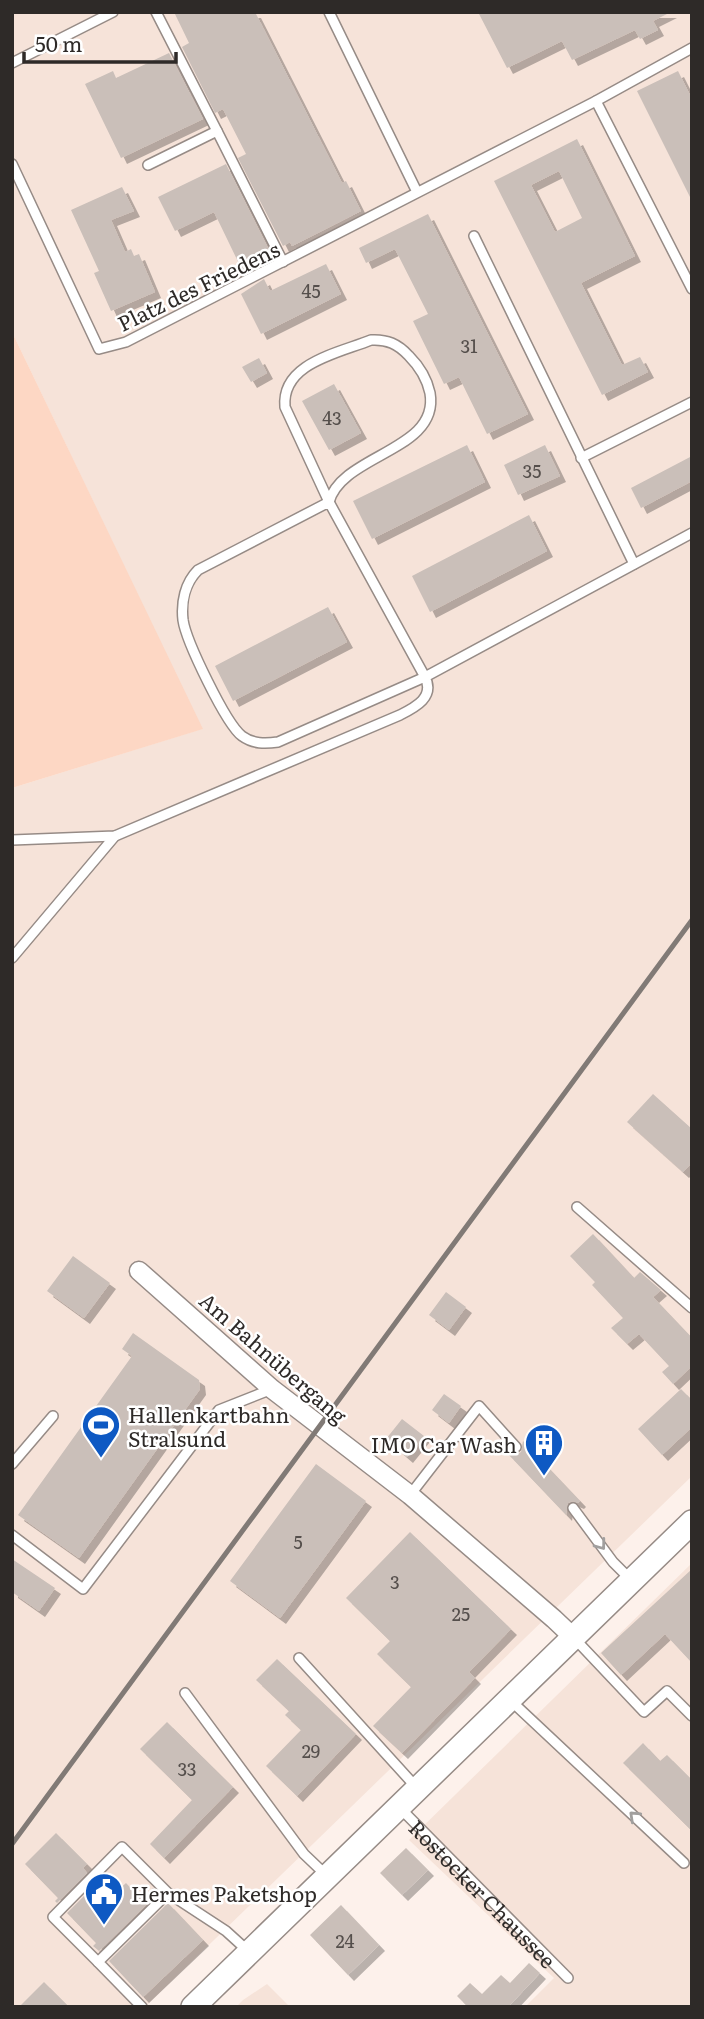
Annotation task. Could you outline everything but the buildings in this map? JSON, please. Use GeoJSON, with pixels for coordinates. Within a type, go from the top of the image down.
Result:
{"type":"FeatureCollection","features":[{"type":"Feature","properties":{"kind":"main road","name":"Rostocker Chaussee"},"geometry":{"type":"LineString","coordinates":[[193,2007],[631,1580],[686,1531]]}},
{"type":"Feature","properties":{"kind":"street","name":"Am Bahnübergang"},"geometry":{"type":"LineString","coordinates":[[139,1271],[272,1390],[410,1495],[573,1637]]}},
{"type":"Feature","properties":{"kind":"lane"},"geometry":{"type":"LineString","coordinates":[[12,63],[113,12]]}},
{"type":"Feature","properties":{"kind":"lane"},"geometry":{"type":"LineString","coordinates":[[156,12],[284,262]]}},
{"type":"Feature","properties":{"kind":"lane"},"geometry":{"type":"LineString","coordinates":[[329,12],[417,192]]}},
{"type":"Feature","properties":{"kind":"lane","name":"Platz des Friedens"},"geometry":{"type":"LineString","coordinates":[[12,164],[99,349],[126,342],[284,262],[596,101],[692,48]]}},
{"type":"Feature","properties":{"kind":"lane"},"geometry":{"type":"LineString","coordinates":[[596,101],[692,289]]}},
{"type":"Feature","properties":{"kind":"lane"},"geometry":{"type":"LineString","coordinates":[[148,165],[217,131]]}},
{"type":"Feature","properties":{"kind":"lane"},"geometry":{"type":"LineString","coordinates":[[474,236],[634,564]]}},
{"type":"Feature","properties":{"kind":"lane"},"geometry":{"type":"LineString","coordinates":[[12,840],[114,836],[400,715],[425,699],[428,689],[425,677],[330,502],[285,407],[284,396],[289,382],[311,363],[371,340],[394,343],[422,373],[430,392],[429,412],[424,423],[412,435],[345,478],[332,494],[330,502],[198,570],[188,581],[183,610],[184,628],[223,712],[235,730],[256,743],[278,742],[425,677],[692,533]]}},
{"type":"Feature","properties":{"kind":"lane"},"geometry":{"type":"LineString","coordinates":[[581,458],[692,402]]}},
{"type":"Feature","properties":{"kind":"lane"},"geometry":{"type":"LineString","coordinates":[[12,958],[114,836]]}},
{"type":"Feature","properties":{"kind":"lane"},"geometry":{"type":"LineString","coordinates":[[578,1207],[692,1308]]}},
{"type":"Feature","properties":{"kind":"lane"},"geometry":{"type":"LineString","coordinates":[[12,1535],[83,1589],[219,1410],[272,1390]]}},
{"type":"Feature","properties":{"kind":"lane"},"geometry":{"type":"LineString","coordinates":[[410,1495],[479,1406],[516,1447]]}},
{"type":"Feature","properties":{"kind":"lane"},"geometry":{"type":"LineString","coordinates":[[12,1464],[53,1416]]}},
{"type":"Feature","properties":{"kind":"lane"},"geometry":{"type":"LineString","coordinates":[[573,1508],[613,1562],[631,1580]]}},
{"type":"Feature","properties":{"kind":"lane"},"geometry":{"type":"LineString","coordinates":[[573,1637],[644,1712],[667,1691],[692,1716]]}},
{"type":"Feature","properties":{"kind":"lane"},"geometry":{"type":"LineString","coordinates":[[299,1658],[417,1789]]}},
{"type":"Feature","properties":{"kind":"lane"},"geometry":{"type":"LineString","coordinates":[[186,1693],[304,1854],[327,1877]]}},
{"type":"Feature","properties":{"kind":"lane"},"geometry":{"type":"LineString","coordinates":[[509,1699],[684,1863]]}},
{"type":"Feature","properties":{"kind":"lane","name":"Rostocker Chaussee"},"geometry":{"type":"LineString","coordinates":[[398,1807],[569,1978]]}},
{"type":"Feature","properties":{"kind":"lane"},"geometry":{"type":"LineString","coordinates":[[142,2007],[53,1917],[122,1847],[168,1893],[226,1931],[249,1952]]}},
{"type":"Feature","properties":{"kind":"lane"},"geometry":{"type":"LineString","coordinates":[[98,1962],[168,1893]]}},
{"type":"Feature","properties":{"kind":"shaded area"},"geometry":{"type":"Polygon","coordinates":[[[12,12],[692,12],[692,1476],[145,2007],[12,2007],[12,788],[202,729],[12,332],[12,12]]]}},
{"type":"Feature","properties":{"kind":"shaded area"},"geometry":{"type":"Polygon","coordinates":[[[12,332],[203,729],[12,788],[12,332]]]}},
{"type":"Feature","properties":{"kind":"shaded area"},"geometry":{"type":"Polygon","coordinates":[[[692,1563],[692,2007],[525,2007],[554,1978],[409,1840],[692,1563]]]}},
{"type":"Feature","properties":{"kind":"shaded area"},"geometry":{"type":"Polygon","coordinates":[[[267,1984],[290,2007],[236,2007],[243,2000],[267,1984]]]}},
{"type":"Feature","properties":{"kind":"railway"},"geometry":{"type":"LineString","coordinates":[[12,1844],[692,920]]}},
{"type":"Feature","properties":{"kind":"place","name":"Hallenkartbahn Stralsund"},"geometry":{"type":"Point","coordinates":[101,1459]}},
{"type":"Feature","properties":{"kind":"place","name":"IMO Car Wash"},"geometry":{"type":"Point","coordinates":[544,1477]}},
{"type":"Feature","properties":{"kind":"place","name":"Hermes Paketshop"},"geometry":{"type":"Point","coordinates":[104,1926]}}]}
